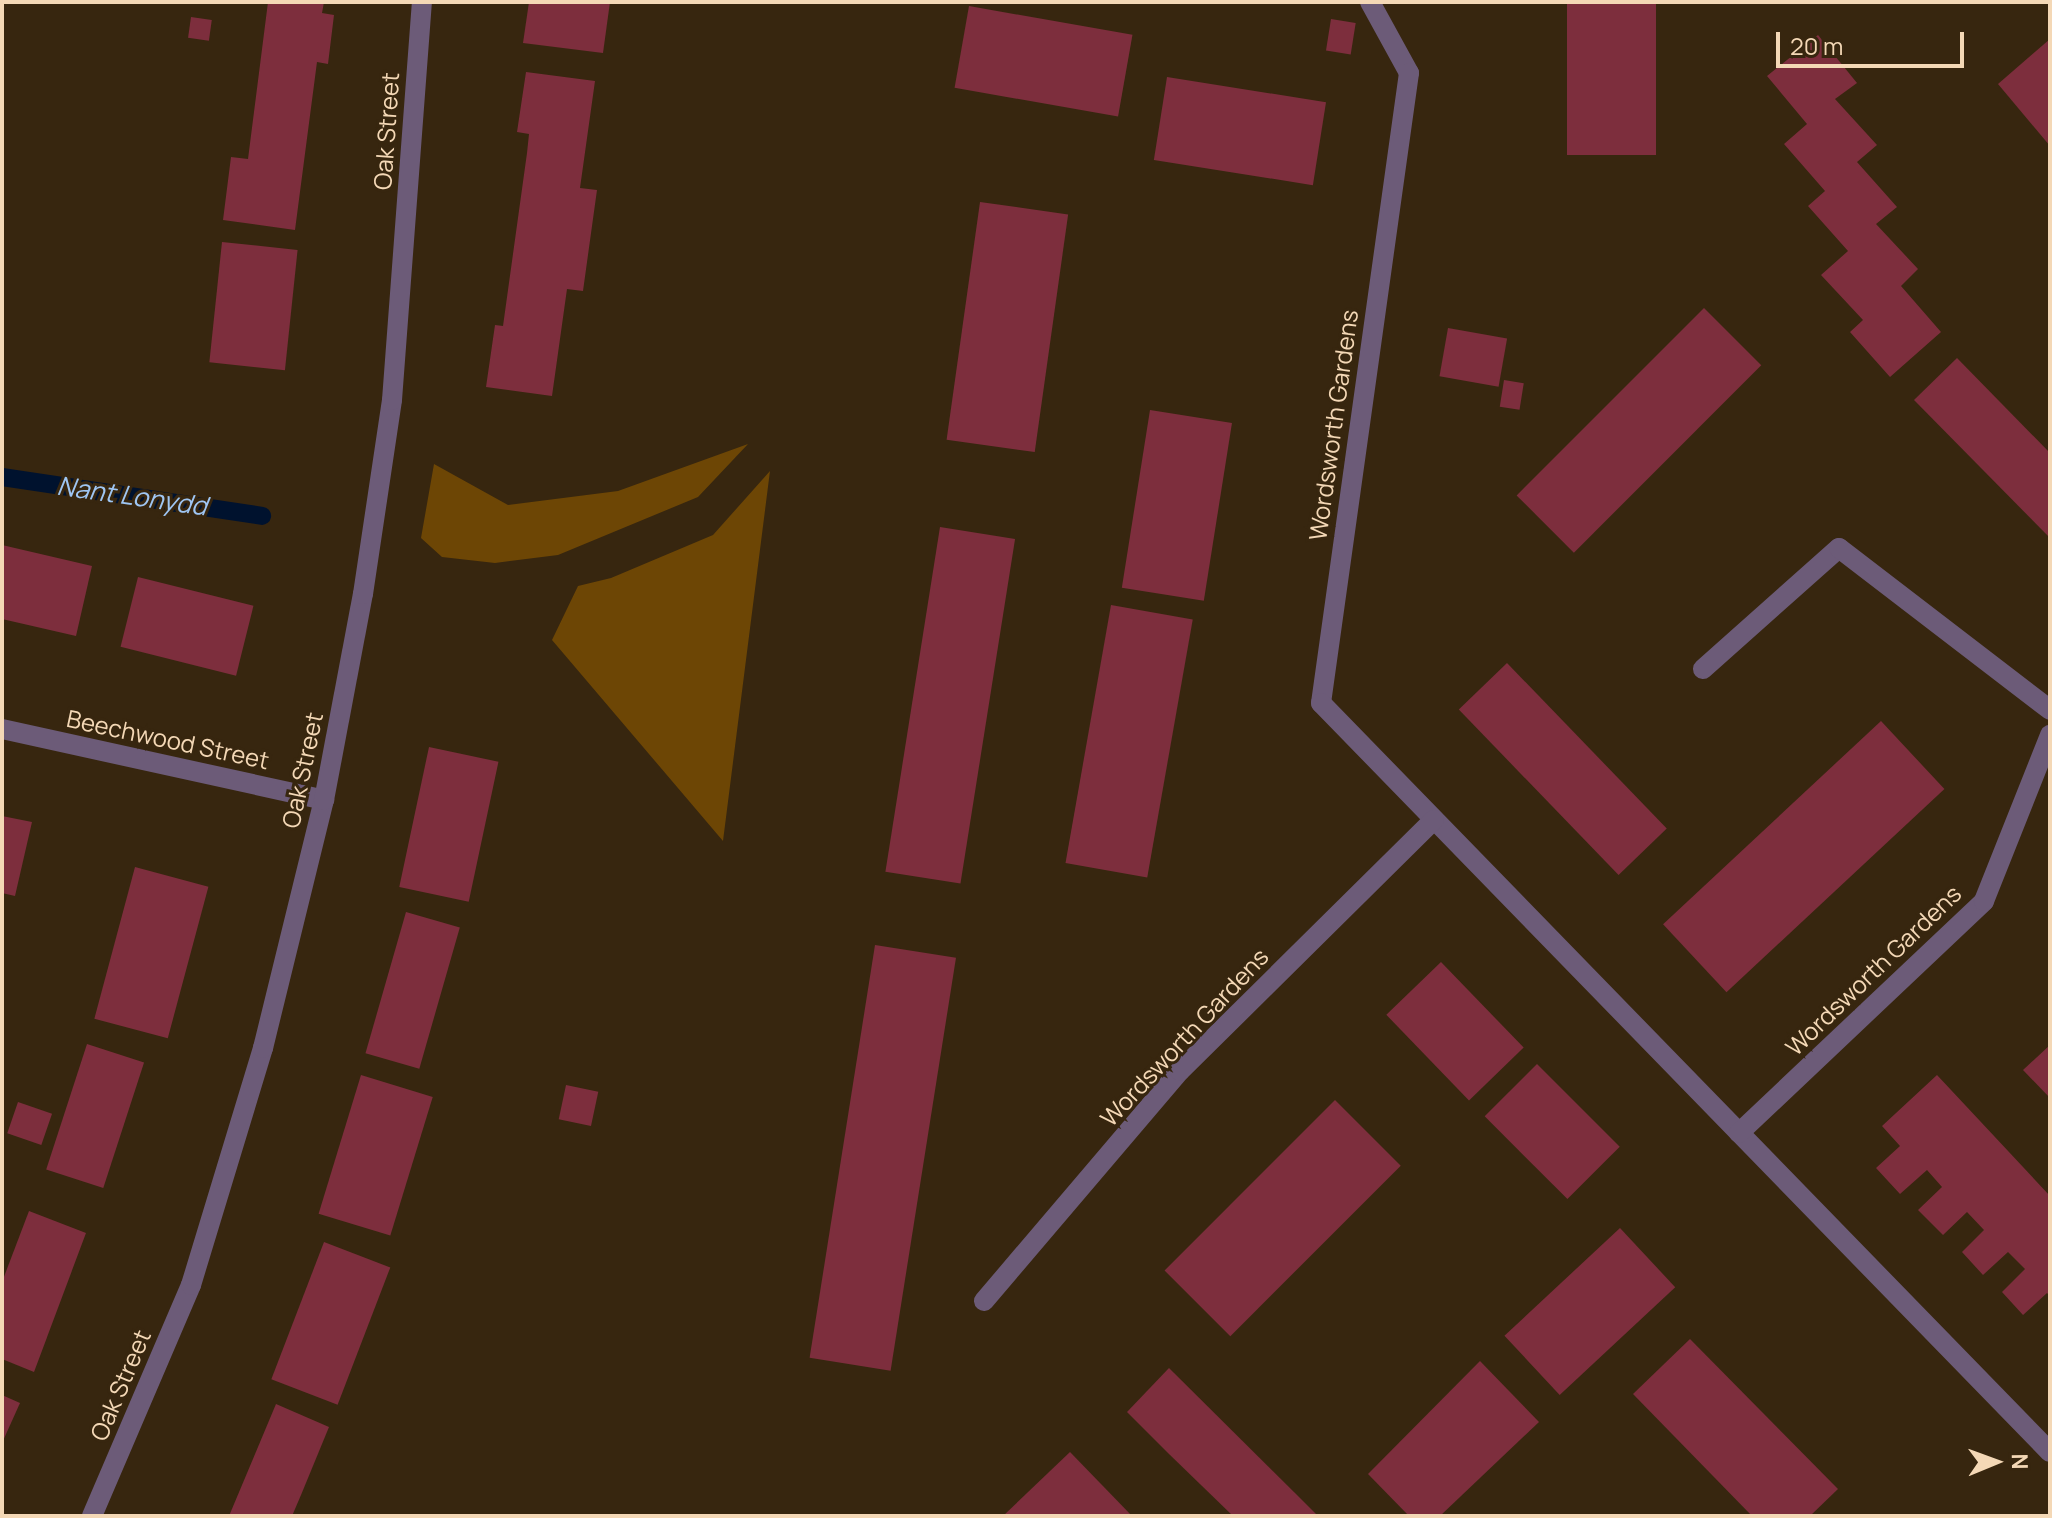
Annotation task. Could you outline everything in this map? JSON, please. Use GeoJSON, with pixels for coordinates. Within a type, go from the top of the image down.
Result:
{"type":"FeatureCollection","features":[{"type":"Feature","properties":{"kind":"street","name":"Oak Street"},"geometry":{"type":"LineString","coordinates":[[92,1516],[191,1285],[263,1048],[324,800],[363,594],[392,400],[422,2]]}},
{"type":"Feature","properties":{"kind":"street","name":"Wordsworth Gardens"},"geometry":{"type":"LineString","coordinates":[[1370,2],[1409,73],[1321,703],[2050,1452]]}},
{"type":"Feature","properties":{"kind":"street"},"geometry":{"type":"LineString","coordinates":[[1703,669],[1839,548],[2050,710]]}},
{"type":"Feature","properties":{"kind":"street","name":"Beechwood Street"},"geometry":{"type":"LineString","coordinates":[[2,729],[324,800]]}},
{"type":"Feature","properties":{"kind":"street","name":"Wordsworth Gardens"},"geometry":{"type":"LineString","coordinates":[[1739,1133],[1984,901],[2050,735]]}},
{"type":"Feature","properties":{"kind":"street","name":"Wordsworth Gardens"},"geometry":{"type":"LineString","coordinates":[[984,1301],[1180,1071],[1434,820]]}},
{"type":"Feature","properties":{"kind":"shaded area"},"geometry":{"type":"Polygon","coordinates":[[[748,444],[698,497],[558,555],[495,563],[442,557],[421,538],[434,464],[508,505],[618,491],[748,444]]]}},
{"type":"Feature","properties":{"kind":"shaded area"},"geometry":{"type":"Polygon","coordinates":[[[770,471],[723,841],[552,640],[578,586],[611,578],[713,535],[770,471]]]}},
{"type":"Feature","properties":{"kind":"building"},"geometry":{"type":"Polygon","coordinates":[[[268,2],[324,2],[322,13],[334,15],[328,64],[317,62],[295,230],[223,220],[231,157],[248,159],[268,2]]]}},
{"type":"Feature","properties":{"kind":"building"},"geometry":{"type":"Polygon","coordinates":[[[529,2],[610,2],[603,53],[523,43],[529,2]]]}},
{"type":"Feature","properties":{"kind":"building"},"geometry":{"type":"Polygon","coordinates":[[[1567,2],[1656,2],[1656,155],[1567,155],[1567,2]]]}},
{"type":"Feature","properties":{"kind":"building"},"geometry":{"type":"Polygon","coordinates":[[[969,6],[1132,35],[1118,117],[955,88],[969,6]]]}},
{"type":"Feature","properties":{"kind":"building"},"geometry":{"type":"Polygon","coordinates":[[[191,17],[212,20],[209,41],[188,38],[191,17]]]}},
{"type":"Feature","properties":{"kind":"building"},"geometry":{"type":"Polygon","coordinates":[[[1331,19],[1356,23],[1351,55],[1326,51],[1331,19]]]}},
{"type":"Feature","properties":{"kind":"building"},"geometry":{"type":"Polygon","coordinates":[[[1818,35],[1857,83],[1835,99],[1877,145],[1857,162],[1897,207],[1876,224],[1918,269],[1901,286],[1941,332],[1890,377],[1850,332],[1863,320],[1821,275],[1848,251],[1808,206],[1825,191],[1784,144],[1807,124],[1767,76],[1818,35]]]}},
{"type":"Feature","properties":{"kind":"building"},"geometry":{"type":"Polygon","coordinates":[[[2050,39],[2050,146],[1998,84],[2050,39]]]}},
{"type":"Feature","properties":{"kind":"building"},"geometry":{"type":"Polygon","coordinates":[[[526,72],[595,81],[580,188],[597,190],[583,291],[567,289],[552,396],[486,387],[495,325],[503,326],[527,153],[529,134],[517,132],[526,72]]]}},
{"type":"Feature","properties":{"kind":"building"},"geometry":{"type":"Polygon","coordinates":[[[1167,77],[1326,102],[1313,185],[1154,160],[1167,77]]]}},
{"type":"Feature","properties":{"kind":"building"},"geometry":{"type":"Polygon","coordinates":[[[980,202],[1068,214],[1035,452],[947,440],[980,202]]]}},
{"type":"Feature","properties":{"kind":"building"},"geometry":{"type":"Polygon","coordinates":[[[222,242],[298,250],[285,370],[209,362],[222,242]]]}},
{"type":"Feature","properties":{"kind":"building"},"geometry":{"type":"Polygon","coordinates":[[[1704,308],[1761,365],[1574,553],[1517,495],[1704,308]]]}},
{"type":"Feature","properties":{"kind":"building"},"geometry":{"type":"Polygon","coordinates":[[[1448,328],[1507,338],[1499,387],[1439,376],[1448,328]]]}},
{"type":"Feature","properties":{"kind":"building"},"geometry":{"type":"Polygon","coordinates":[[[1957,358],[2050,453],[2050,538],[1914,400],[1957,358]]]}},
{"type":"Feature","properties":{"kind":"building"},"geometry":{"type":"Polygon","coordinates":[[[1504,380],[1524,383],[1520,410],[1500,407],[1504,380]]]}},
{"type":"Feature","properties":{"kind":"building"},"geometry":{"type":"Polygon","coordinates":[[[1150,410],[1232,423],[1204,601],[1122,588],[1150,410]]]}},
{"type":"Feature","properties":{"kind":"building"},"geometry":{"type":"Polygon","coordinates":[[[940,527],[1015,539],[960,884],[885,872],[940,527]]]}},
{"type":"Feature","properties":{"kind":"building"},"geometry":{"type":"Polygon","coordinates":[[[2,545],[92,566],[76,636],[2,619],[2,545]]]}},
{"type":"Feature","properties":{"kind":"building"},"geometry":{"type":"Polygon","coordinates":[[[138,577],[253,606],[236,676],[121,647],[138,577]]]}},
{"type":"Feature","properties":{"kind":"building"},"geometry":{"type":"Polygon","coordinates":[[[1111,605],[1193,619],[1147,877],[1066,863],[1111,605]]]}},
{"type":"Feature","properties":{"kind":"building"},"geometry":{"type":"Polygon","coordinates":[[[1507,663],[1667,828],[1619,875],[1459,710],[1507,663]]]}},
{"type":"Feature","properties":{"kind":"building"},"geometry":{"type":"Polygon","coordinates":[[[1881,721],[1944,789],[1726,992],[1663,924],[1881,721]]]}},
{"type":"Feature","properties":{"kind":"building"},"geometry":{"type":"Polygon","coordinates":[[[429,747],[498,762],[469,902],[399,887],[429,747]]]}},
{"type":"Feature","properties":{"kind":"building"},"geometry":{"type":"Polygon","coordinates":[[[2,816],[32,822],[15,896],[2,893],[2,816]]]}},
{"type":"Feature","properties":{"kind":"building"},"geometry":{"type":"Polygon","coordinates":[[[135,867],[208,887],[168,1038],[94,1019],[135,867]]]}},
{"type":"Feature","properties":{"kind":"building"},"geometry":{"type":"Polygon","coordinates":[[[406,912],[460,927],[419,1069],[365,1053],[406,912]]]}},
{"type":"Feature","properties":{"kind":"building"},"geometry":{"type":"Polygon","coordinates":[[[875,945],[956,958],[891,1371],[810,1358],[875,945]]]}},
{"type":"Feature","properties":{"kind":"building"},"geometry":{"type":"Polygon","coordinates":[[[1441,962],[1524,1048],[1469,1100],[1386,1015],[1441,962]]]}},
{"type":"Feature","properties":{"kind":"building"},"geometry":{"type":"Polygon","coordinates":[[[87,1044],[144,1063],[103,1188],[46,1170],[87,1044]]]}},
{"type":"Feature","properties":{"kind":"building"},"geometry":{"type":"Polygon","coordinates":[[[2050,1045],[2050,1098],[2023,1070],[2050,1045]]]}},
{"type":"Feature","properties":{"kind":"building"},"geometry":{"type":"Polygon","coordinates":[[[1537,1064],[1620,1147],[1567,1199],[1485,1116],[1537,1064]]]}},
{"type":"Feature","properties":{"kind":"building"},"geometry":{"type":"Polygon","coordinates":[[[361,1075],[433,1097],[390,1236],[319,1214],[361,1075]]]}},
{"type":"Feature","properties":{"kind":"building"},"geometry":{"type":"Polygon","coordinates":[[[1937,1075],[2050,1196],[2050,1296],[2047,1293],[2023,1315],[2002,1292],[2025,1269],[2008,1252],[1983,1275],[1962,1252],[1984,1230],[1967,1212],[1943,1235],[1918,1210],[1942,1187],[1927,1170],[1900,1194],[1876,1168],[1900,1146],[1882,1126],[1937,1075]]]}},
{"type":"Feature","properties":{"kind":"building"},"geometry":{"type":"Polygon","coordinates":[[[566,1085],[598,1092],[591,1126],[559,1119],[566,1085]]]}},
{"type":"Feature","properties":{"kind":"building"},"geometry":{"type":"Polygon","coordinates":[[[1335,1100],[1401,1166],[1230,1336],[1165,1270],[1335,1100]]]}},
{"type":"Feature","properties":{"kind":"building"},"geometry":{"type":"Polygon","coordinates":[[[18,1102],[52,1114],[41,1145],[7,1133],[18,1102]]]}},
{"type":"Feature","properties":{"kind":"building"},"geometry":{"type":"Polygon","coordinates":[[[29,1211],[86,1233],[34,1372],[2,1359],[2,1282],[29,1211]]]}},
{"type":"Feature","properties":{"kind":"building"},"geometry":{"type":"Polygon","coordinates":[[[1620,1228],[1675,1287],[1560,1395],[1504,1336],[1620,1228]]]}},
{"type":"Feature","properties":{"kind":"building"},"geometry":{"type":"Polygon","coordinates":[[[324,1242],[390,1267],[338,1405],[271,1379],[324,1242]]]}},
{"type":"Feature","properties":{"kind":"building"},"geometry":{"type":"Polygon","coordinates":[[[1690,1339],[1838,1489],[1810,1516],[1752,1516],[1633,1394],[1690,1339]]]}},
{"type":"Feature","properties":{"kind":"building"},"geometry":{"type":"Polygon","coordinates":[[[1480,1361],[1539,1422],[1440,1516],[1409,1516],[1368,1474],[1480,1361]]]}},
{"type":"Feature","properties":{"kind":"building"},"geometry":{"type":"Polygon","coordinates":[[[1169,1368],[1318,1516],[1233,1516],[1169,1454],[1127,1412],[1169,1368]]]}},
{"type":"Feature","properties":{"kind":"building"},"geometry":{"type":"Polygon","coordinates":[[[2,1395],[20,1403],[2,1443],[2,1395]]]}},
{"type":"Feature","properties":{"kind":"building"},"geometry":{"type":"Polygon","coordinates":[[[276,1404],[329,1427],[301,1495],[292,1516],[229,1516],[276,1404]]]}},
{"type":"Feature","properties":{"kind":"building"},"geometry":{"type":"Polygon","coordinates":[[[1070,1452],[1132,1516],[1003,1516],[1070,1452]]]}},
{"type":"Feature","properties":{"kind":"waterway","name":"Nant Lonydd"},"geometry":{"type":"LineString","coordinates":[[2,477],[262,516]]}}]}
